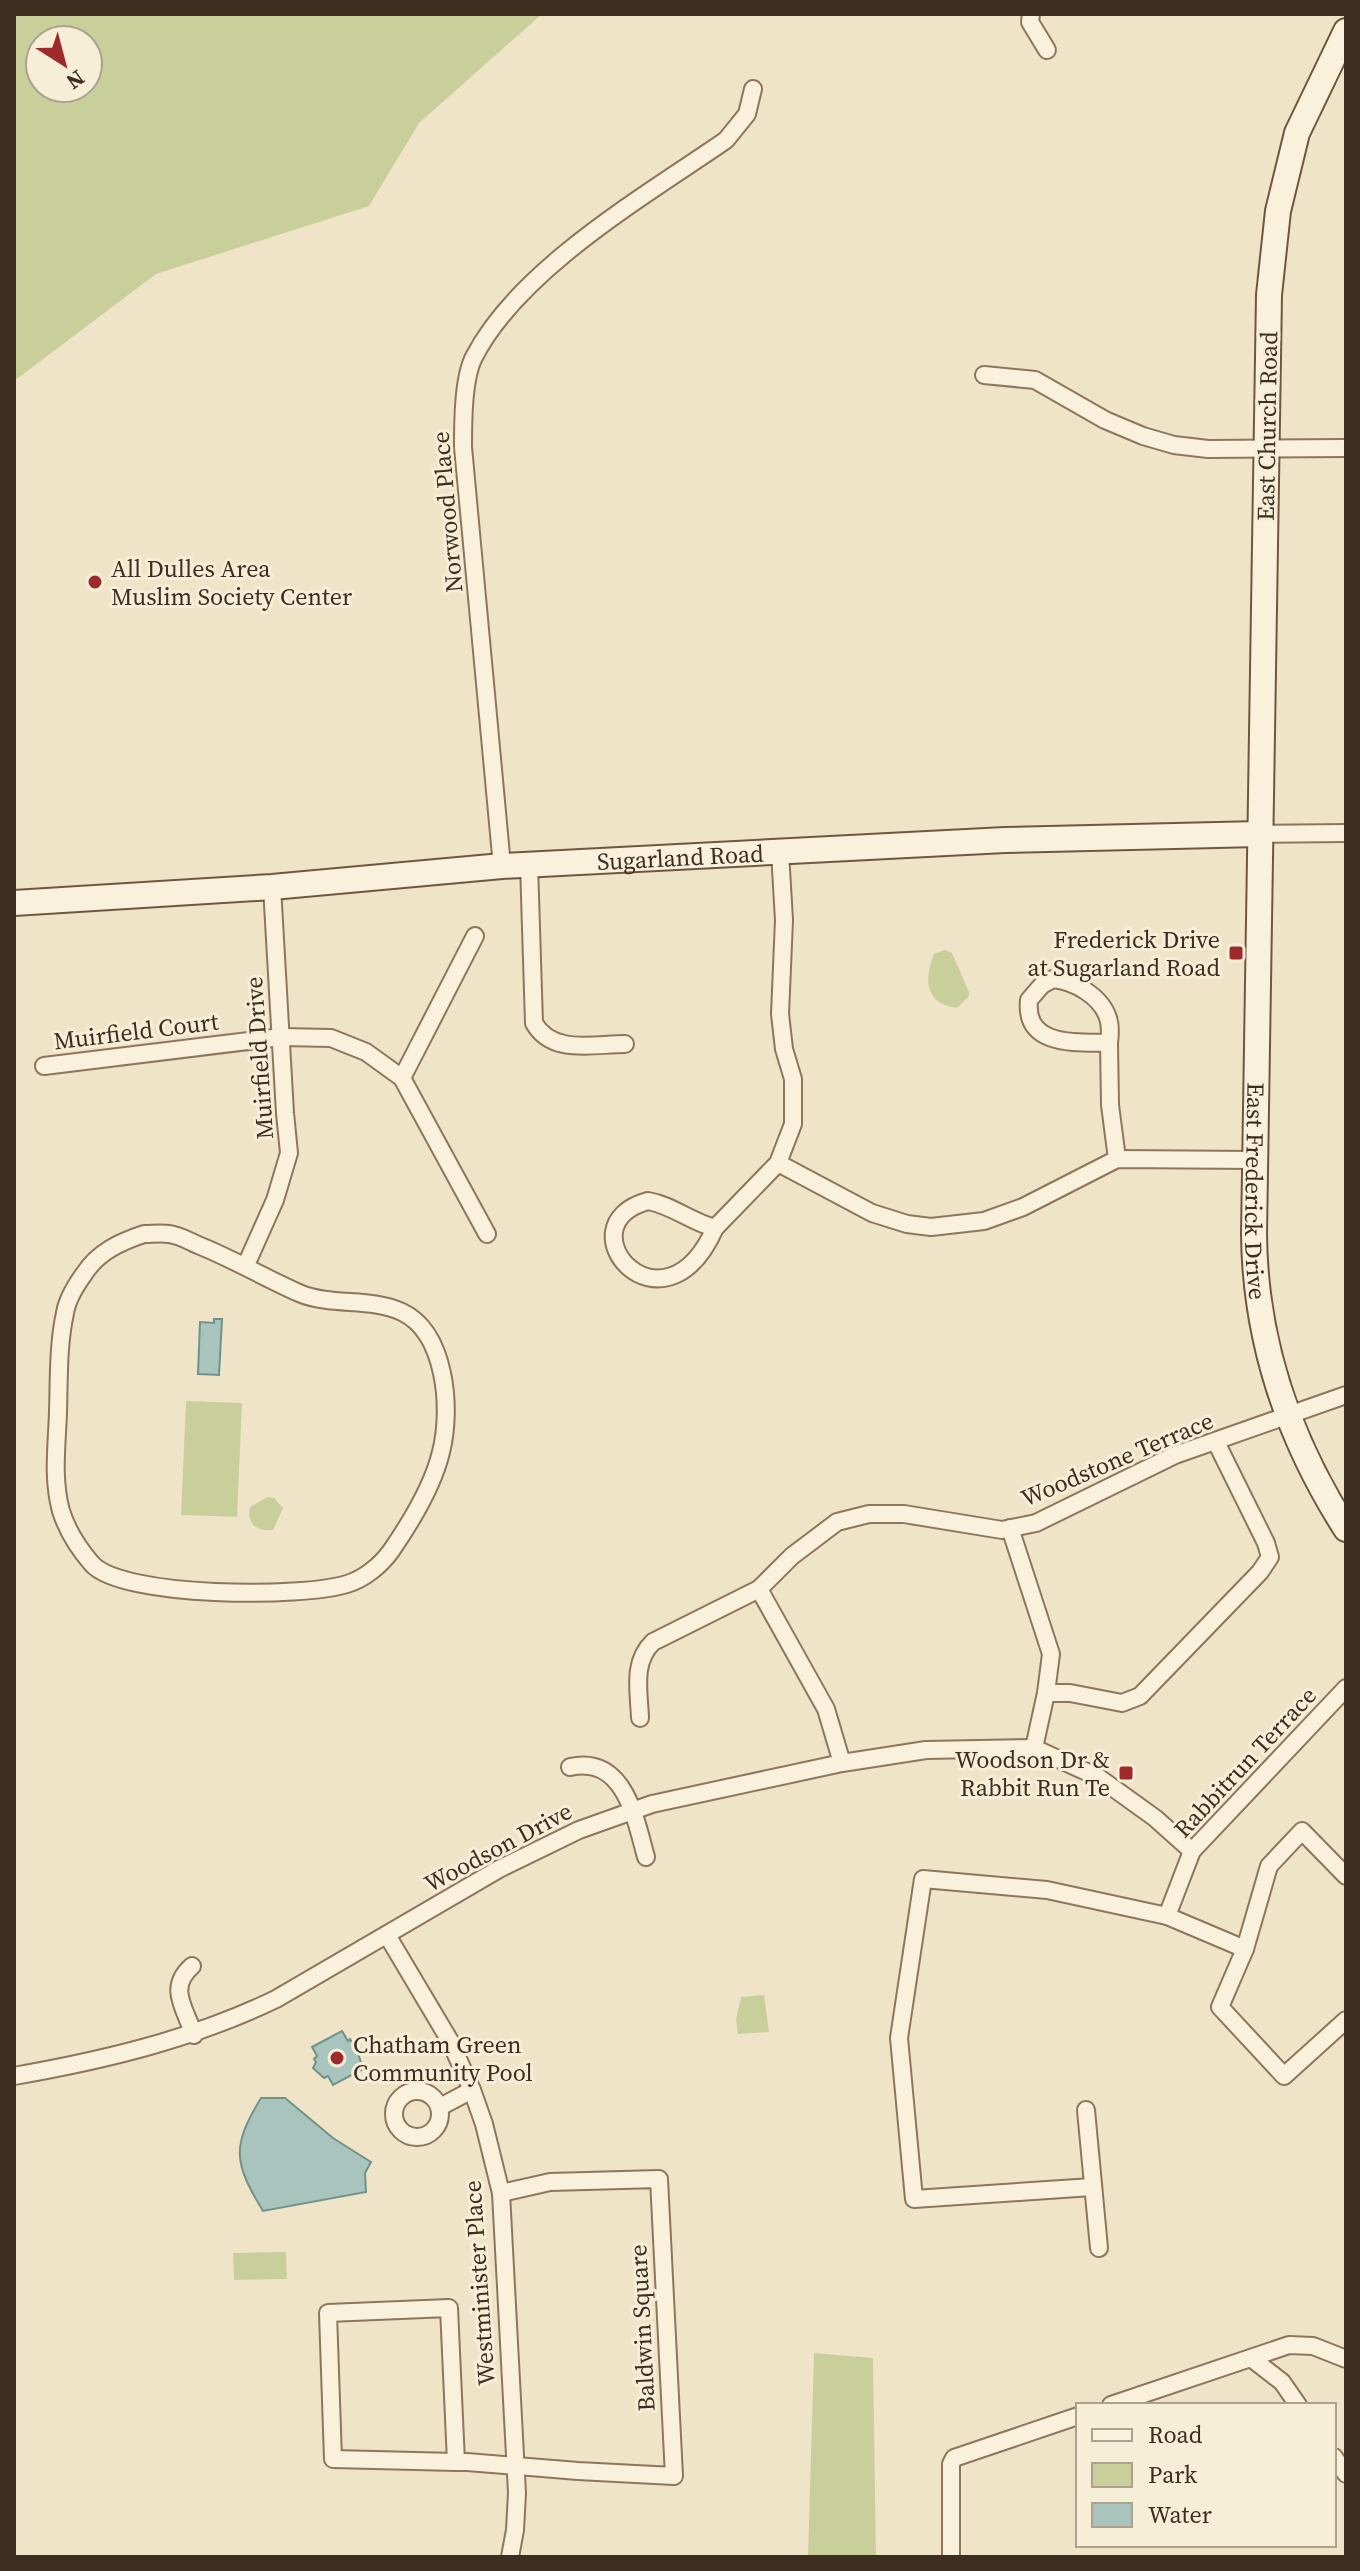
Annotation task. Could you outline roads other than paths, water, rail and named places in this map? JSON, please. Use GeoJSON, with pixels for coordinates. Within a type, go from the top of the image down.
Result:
{"type":"FeatureCollection","features":[{"type":"Feature","properties":{"kind":"street"},"geometry":{"type":"LineString","coordinates":[[1031,14],[1030,22],[1047,50]]}},
{"type":"Feature","properties":{"kind":"street","name":"East Church Road"},"geometry":{"type":"LineString","coordinates":[[1259,834],[1269,295],[1278,211],[1297,133],[1346,31]]}},
{"type":"Feature","properties":{"kind":"street","name":"Norwood Place"},"geometry":{"type":"LineString","coordinates":[[502,866],[463,447],[463,410],[472,359],[506,308],[550,266],[726,140],[747,114],[753,89]]}},
{"type":"Feature","properties":{"kind":"street"},"geometry":{"type":"LineString","coordinates":[[984,375],[1035,380],[1105,420],[1174,445],[1208,449],[1346,448]]}},
{"type":"Feature","properties":{"kind":"street","name":"Sugarland Road"},"geometry":{"type":"LineString","coordinates":[[14,903],[272,887],[529,864],[1005,840],[1346,833]]}},
{"type":"Feature","properties":{"kind":"street","name":"East Frederick Drive"},"geometry":{"type":"LineString","coordinates":[[1259,834],[1255,1272],[1265,1339],[1287,1415],[1312,1471],[1346,1529]]}},
{"type":"Feature","properties":{"kind":"street"},"geometry":{"type":"LineString","coordinates":[[715,1228],[648,1201],[625,1211],[615,1226],[613,1240],[616,1251],[631,1270],[644,1276],[668,1278],[681,1273],[699,1258],[715,1228],[778,1163],[787,1146],[795,1106],[780,1014],[784,920],[780,852]]}},
{"type":"Feature","properties":{"kind":"street"},"geometry":{"type":"LineString","coordinates":[[529,864],[534,1023],[548,1041],[561,1045],[625,1044]]}},
{"type":"Feature","properties":{"kind":"street","name":"Muirfield Drive"},"geometry":{"type":"LineString","coordinates":[[246,1265],[275,1200],[289,1153],[272,887]]}},
{"type":"Feature","properties":{"kind":"street"},"geometry":{"type":"LineString","coordinates":[[475,936],[402,1078],[487,1234]]}},
{"type":"Feature","properties":{"kind":"street"},"geometry":{"type":"LineString","coordinates":[[1109,1043],[1065,1042],[1042,1034],[1030,1018],[1028,1009],[1034,992],[1053,979],[1065,980],[1080,987],[1104,1008],[1109,1018],[1110,1105],[1117,1159]]}},
{"type":"Feature","properties":{"kind":"street","name":"Muirfield Court"},"geometry":{"type":"LineString","coordinates":[[44,1066],[281,1037],[331,1038],[366,1052],[402,1078]]}},
{"type":"Feature","properties":{"kind":"street"},"geometry":{"type":"LineString","coordinates":[[778,1163],[872,1213],[907,1224],[931,1227],[984,1221],[1023,1207],[1117,1159],[1255,1160]]}},
{"type":"Feature","properties":{"kind":"street"},"geometry":{"type":"LineString","coordinates":[[144,1234],[170,1234],[246,1265],[316,1300],[378,1305],[401,1311],[417,1321],[429,1335],[439,1359],[445,1432],[441,1455],[424,1494],[389,1554],[361,1579],[346,1585],[274,1594],[157,1587],[110,1576],[95,1568],[76,1541],[61,1510],[56,1481],[58,1369],[65,1310],[85,1271],[105,1251],[144,1234]]}},
{"type":"Feature","properties":{"kind":"street","name":"Woodstone Terrace"},"geometry":{"type":"LineString","coordinates":[[640,1718],[639,1667],[642,1652],[653,1642],[759,1589],[792,1556],[837,1522],[869,1514],[904,1514],[1002,1530],[1036,1523],[1175,1455],[1346,1395]]}},
{"type":"Feature","properties":{"kind":"street"},"geometry":{"type":"LineString","coordinates":[[1046,1693],[1070,1693],[1122,1703],[1140,1696],[1250,1583],[1270,1557],[1216,1442]]}},
{"type":"Feature","properties":{"kind":"street"},"geometry":{"type":"LineString","coordinates":[[1010,1528],[1051,1654],[1034,1748]]}},
{"type":"Feature","properties":{"kind":"street"},"geometry":{"type":"LineString","coordinates":[[759,1589],[826,1709],[842,1763]]}},
{"type":"Feature","properties":{"kind":"street","name":"Rabbitrun Terrace"},"geometry":{"type":"LineString","coordinates":[[1167,1916],[1192,1851],[1346,1688]]}},
{"type":"Feature","properties":{"kind":"street","name":"Woodson Drive"},"geometry":{"type":"LineString","coordinates":[[14,2076],[126,2053],[194,2035],[276,1999],[530,1852],[633,1810],[722,1787],[842,1763],[926,1750],[1034,1748],[1098,1777],[1146,1811],[1192,1851]]}},
{"type":"Feature","properties":{"kind":"street"},"geometry":{"type":"LineString","coordinates":[[570,1767],[593,1765],[604,1768],[612,1776],[633,1810],[646,1857]]}},
{"type":"Feature","properties":{"kind":"street"},"geometry":{"type":"LineString","coordinates":[[1346,1876],[1302,1831],[1269,1866],[1245,1949],[1220,2007],[1284,2076],[1346,2020]]}},
{"type":"Feature","properties":{"kind":"street"},"geometry":{"type":"LineString","coordinates":[[1092,2187],[914,2199],[899,2038],[923,1879],[1047,1890],[1167,1916],[1245,1949]]}},
{"type":"Feature","properties":{"kind":"street","name":"Westminister Place"},"geometry":{"type":"LineString","coordinates":[[387,1935],[450,2041],[472,2090],[501,2193],[515,2466],[515,2530],[510,2557]]}},
{"type":"Feature","properties":{"kind":"street"},"geometry":{"type":"LineString","coordinates":[[192,1966],[183,1974],[179,1997],[194,2035]]}},
{"type":"Feature","properties":{"kind":"street"},"geometry":{"type":"LineString","coordinates":[[440,2107],[472,2090]]}},
{"type":"Feature","properties":{"kind":"street"},"geometry":{"type":"LineString","coordinates":[[1086,2110],[1099,2248]]}},
{"type":"Feature","properties":{"kind":"street","name":"Baldwin Square"},"geometry":{"type":"LineString","coordinates":[[501,2193],[550,2182],[659,2179],[674,2476],[515,2466]]}},
{"type":"Feature","properties":{"kind":"street"},"geometry":{"type":"LineString","coordinates":[[456,2462],[449,2308],[328,2313],[333,2459],[515,2466]]}},
{"type":"Feature","properties":{"kind":"street"},"geometry":{"type":"LineString","coordinates":[[1117,2403],[1280,2347],[1313,2346],[1346,2359]]}},
{"type":"Feature","properties":{"kind":"street"},"geometry":{"type":"LineString","coordinates":[[1251,2358],[1282,2382],[1297,2403]]}},
{"type":"Feature","properties":{"kind":"street"},"geometry":{"type":"LineString","coordinates":[[951,2557],[951,2464],[954,2458],[1076,2417]]}},
{"type":"Feature","properties":{"kind":"water"},"geometry":{"type":"Polygon","coordinates":[[[214,1319],[222,1319],[219,1375],[198,1374],[200,1322],[214,1323],[214,1319]]]}},
{"type":"Feature","properties":{"kind":"water","name":"Chatham Green Community Pool"},"geometry":{"type":"Polygon","coordinates":[[[342,2031],[348,2041],[356,2042],[361,2051],[358,2053],[363,2069],[333,2085],[328,2076],[324,2078],[313,2068],[317,2056],[312,2047],[342,2031]]]}},
{"type":"Feature","properties":{"kind":"water"},"geometry":{"type":"Polygon","coordinates":[[[261,2098],[285,2098],[333,2138],[371,2162],[365,2173],[366,2192],[263,2211],[246,2180],[240,2155],[245,2130],[261,2098]]]}},
{"type":"Feature","properties":{"kind":"place","name":"All Dulles Area Muslim Society Center"},"geometry":{"type":"Point","coordinates":[95,582]}},
{"type":"Feature","properties":{"kind":"place","name":"Frederick Drive at Sugarland Road"},"geometry":{"type":"Point","coordinates":[1236,953]}},
{"type":"Feature","properties":{"kind":"place","name":"Woodson Dr & Rabbit Run Te"},"geometry":{"type":"Point","coordinates":[1126,1773]}},
{"type":"Feature","properties":{"kind":"place","name":"Chatham Green Community Pool"},"geometry":{"type":"Point","coordinates":[337,2058]}}]}
